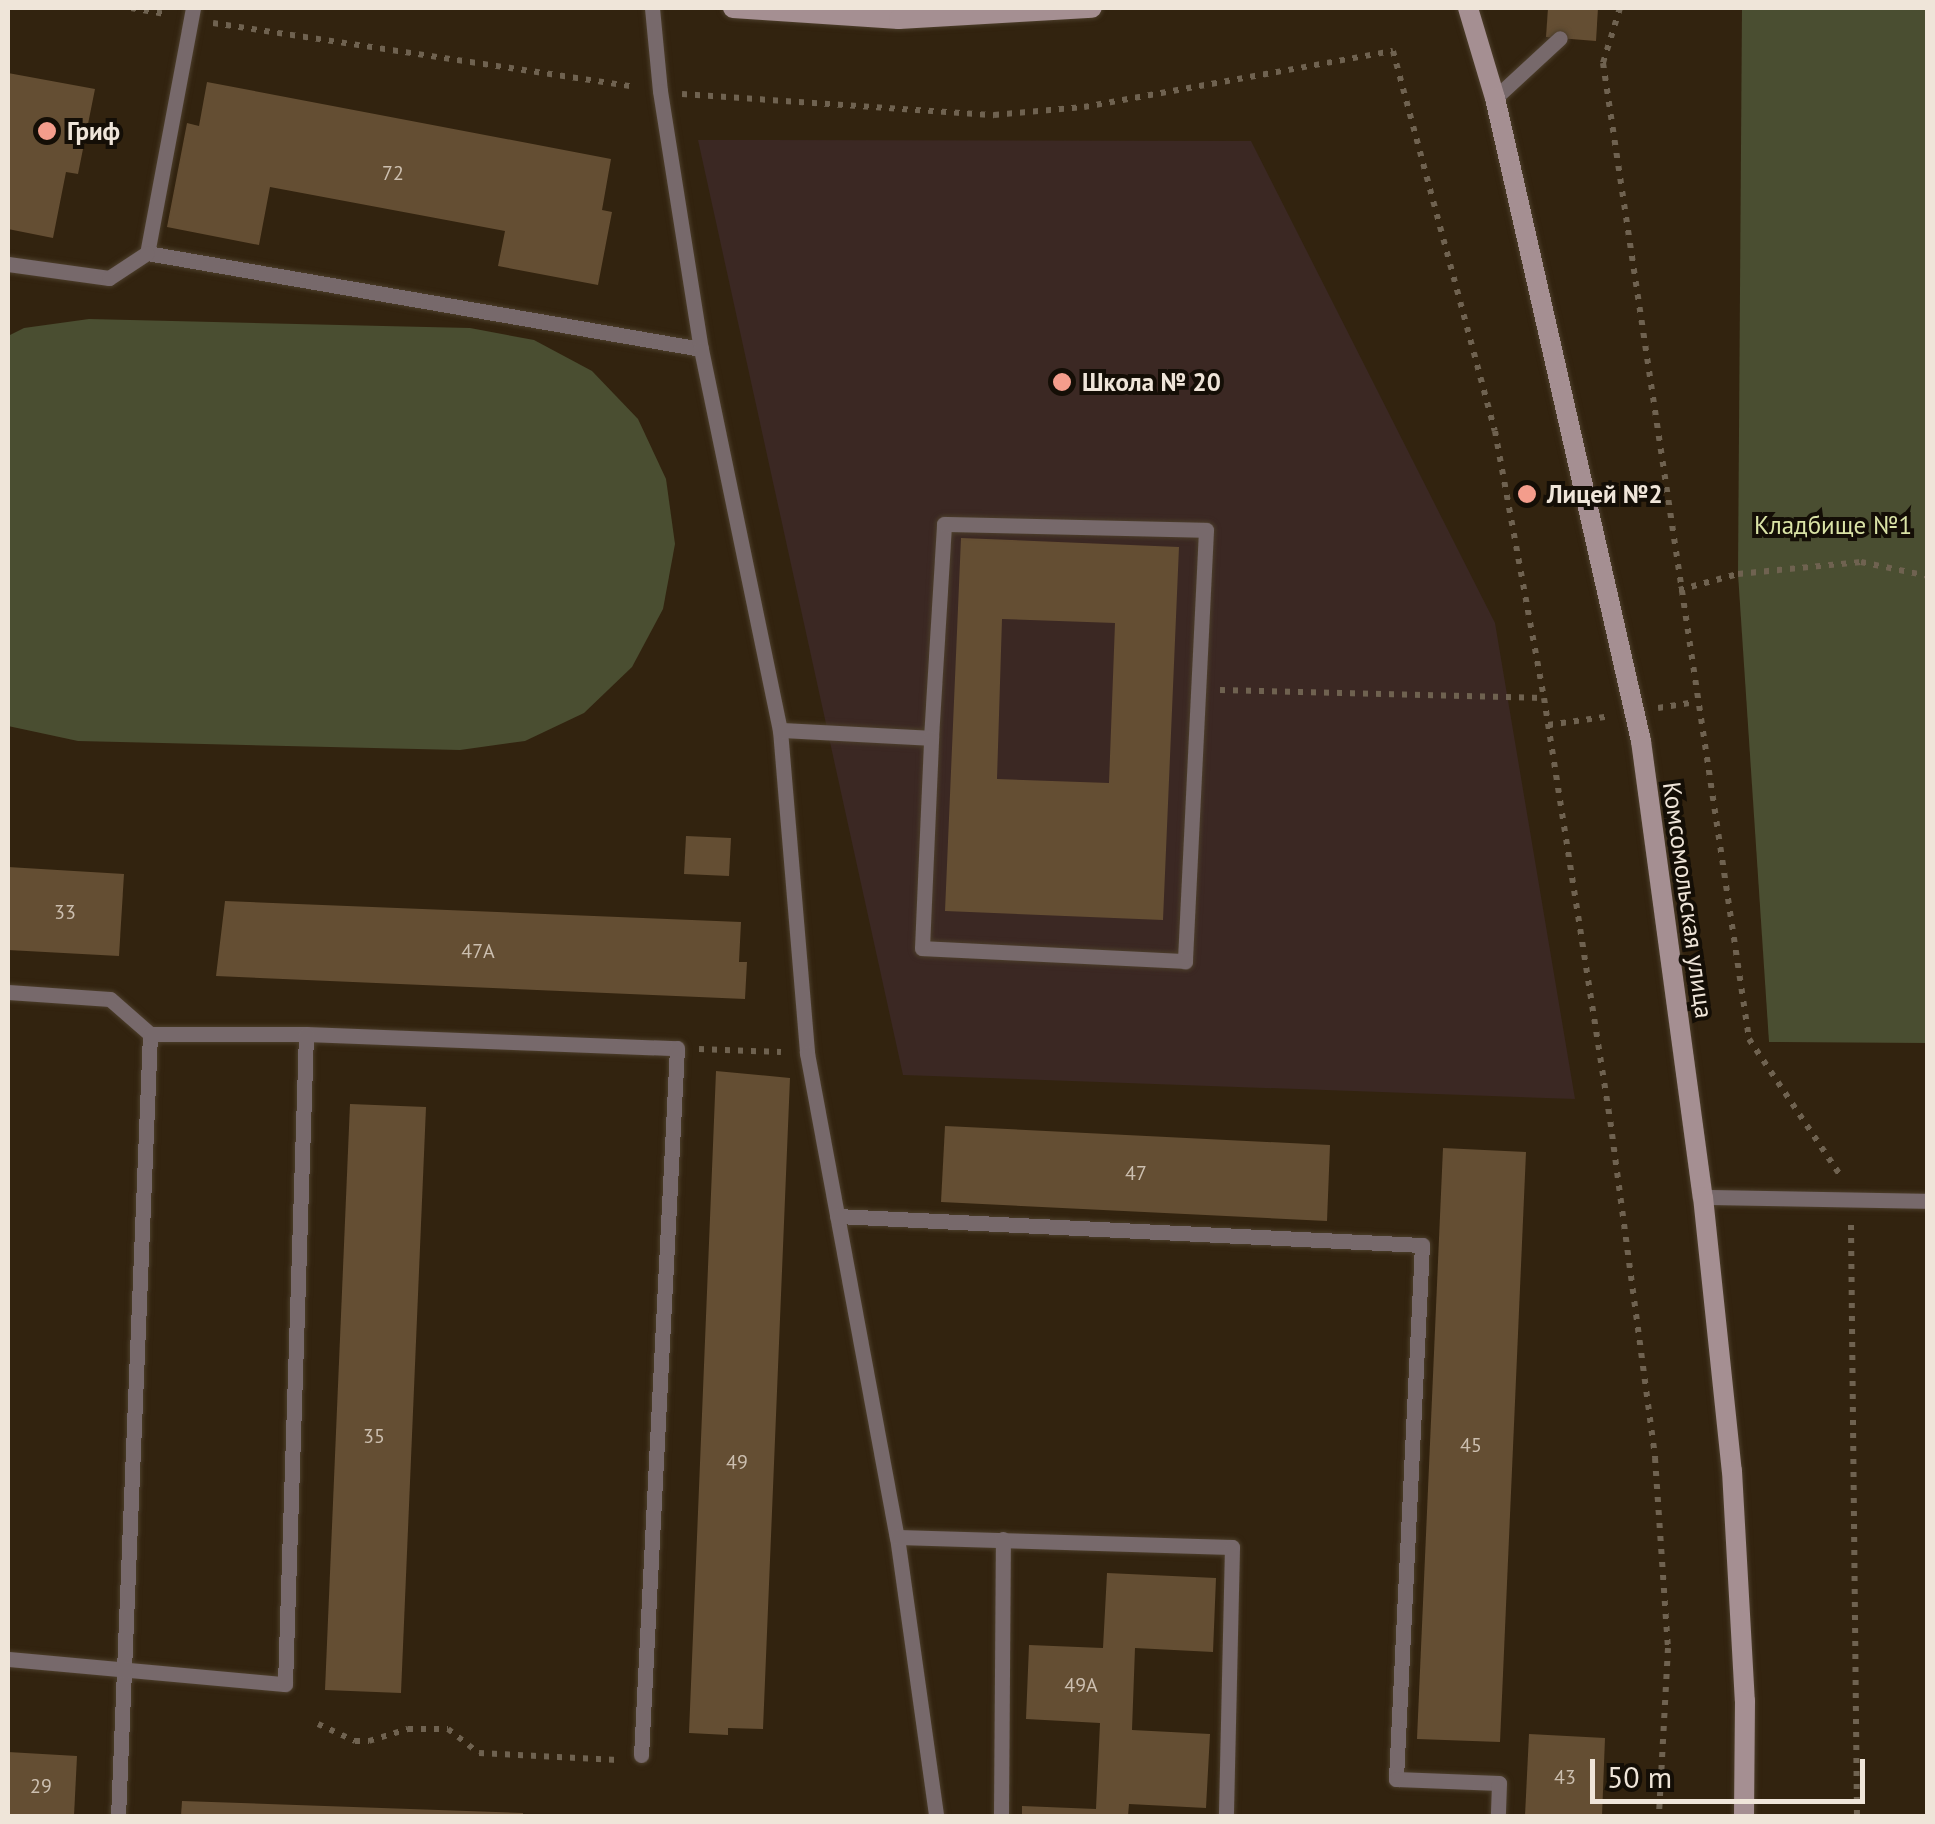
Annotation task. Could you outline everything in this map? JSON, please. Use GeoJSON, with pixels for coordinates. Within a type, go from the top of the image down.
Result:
{"type":"FeatureCollection","features":[{"type":"Feature","properties":{"kind":"main road"},"geometry":{"type":"LineString","coordinates":[[733,8],[899,19],[1092,8]]}},
{"type":"Feature","properties":{"kind":"main road","name":"Комсомольская улица"},"geometry":{"type":"LineString","coordinates":[[1468,8],[1495,98],[1642,741],[1703,1197],[1732,1471],[1746,1702],[1744,1816]]}},
{"type":"Feature","properties":{"kind":"lane"},"geometry":{"type":"LineString","coordinates":[[652,8],[660,91],[700,349],[780,730],[807,1053],[897,1537],[936,1816]]}},
{"type":"Feature","properties":{"kind":"lane"},"geometry":{"type":"LineString","coordinates":[[147,253],[192,13]]}},
{"type":"Feature","properties":{"kind":"lane"},"geometry":{"type":"LineString","coordinates":[[1495,98],[1560,38]]}},
{"type":"Feature","properties":{"kind":"lane"},"geometry":{"type":"LineString","coordinates":[[8,264],[109,278],[147,253],[700,349]]}},
{"type":"Feature","properties":{"kind":"lane"},"geometry":{"type":"LineString","coordinates":[[944,524],[1206,530],[1185,961],[922,948],[931,738],[944,524]]}},
{"type":"Feature","properties":{"kind":"lane"},"geometry":{"type":"LineString","coordinates":[[780,730],[931,738]]}},
{"type":"Feature","properties":{"kind":"lane"},"geometry":{"type":"LineString","coordinates":[[8,992],[110,1000],[150,1034],[306,1034],[678,1048],[641,1754]]}},
{"type":"Feature","properties":{"kind":"lane"},"geometry":{"type":"LineString","coordinates":[[118,1816],[150,1034]]}},
{"type":"Feature","properties":{"kind":"lane"},"geometry":{"type":"LineString","coordinates":[[8,1659],[126,1666],[284,1684],[306,1034]]}},
{"type":"Feature","properties":{"kind":"lane"},"geometry":{"type":"LineString","coordinates":[[1703,1197],[1928,1201]]}},
{"type":"Feature","properties":{"kind":"lane"},"geometry":{"type":"LineString","coordinates":[[837,1216],[1422,1245],[1396,1779],[1499,1782],[1498,1816]]}},
{"type":"Feature","properties":{"kind":"lane"},"geometry":{"type":"LineString","coordinates":[[897,1537],[1232,1547],[1226,1816]]}},
{"type":"Feature","properties":{"kind":"lane"},"geometry":{"type":"LineString","coordinates":[[1001,1816],[1003,1539]]}},
{"type":"Feature","properties":{"kind":"path"},"geometry":{"type":"LineString","coordinates":[[131,8],[192,13],[660,91],[994,114],[1084,107],[1393,51],[1496,430],[1544,698],[1612,1134],[1655,1458],[1668,1648],[1659,1816]]}},
{"type":"Feature","properties":{"kind":"path"},"geometry":{"type":"LineString","coordinates":[[1620,8],[1603,63],[1679,590],[1750,1039],[1850,1190],[1858,1816]]}},
{"type":"Feature","properties":{"kind":"path"},"geometry":{"type":"LineString","coordinates":[[1679,590],[1738,574],[1861,562],[1928,576]]}},
{"type":"Feature","properties":{"kind":"path"},"geometry":{"type":"LineString","coordinates":[[1200,690],[1544,698]]}},
{"type":"Feature","properties":{"kind":"path"},"geometry":{"type":"LineString","coordinates":[[678,1048],[807,1053]]}},
{"type":"Feature","properties":{"kind":"path"},"geometry":{"type":"LineString","coordinates":[[318,1724],[355,1741],[369,1742],[408,1729],[448,1729],[479,1753],[625,1760],[641,1754]]}},
{"type":"Feature","properties":{"kind":"shaded area","name":"Школа № 20"},"geometry":{"type":"Polygon","coordinates":[[[698,140],[1251,141],[1495,623],[1575,1099],[903,1075],[698,140]]]}},
{"type":"Feature","properties":{"kind":"green space","name":"Кладбище №1"},"geometry":{"type":"Polygon","coordinates":[[[1742,8],[1927,8],[1927,1043],[1769,1042],[1738,574],[1742,8]]]}},
{"type":"Feature","properties":{"kind":"green space"},"geometry":{"type":"Polygon","coordinates":[[[89,319],[470,328],[534,340],[592,371],[638,419],[666,479],[675,544],[663,609],[632,667],[584,713],[525,741],[460,750],[78,741],[8,726],[8,336],[24,328],[89,319]]]}},
{"type":"Feature","properties":{"kind":"building"},"geometry":{"type":"Polygon","coordinates":[[[1548,8],[1598,8],[1596,41],[1546,37],[1548,8]]]}},
{"type":"Feature","properties":{"kind":"building","name":"Гриф"},"geometry":{"type":"Polygon","coordinates":[[[8,73],[95,89],[78,174],[66,172],[53,238],[8,229],[8,73]]]}},
{"type":"Feature","properties":{"kind":"building"},"geometry":{"type":"Polygon","coordinates":[[[207,82],[611,159],[602,210],[612,212],[598,285],[498,266],[505,231],[270,187],[259,245],[167,227],[187,123],[199,126],[207,82]]]}},
{"type":"Feature","properties":{"kind":"building"},"geometry":{"type":"Polygon","coordinates":[[[961,538],[1179,547],[1163,920],[945,911],[961,538]],[[1002,619],[997,779],[1109,783],[1115,623],[1002,619]]]}},
{"type":"Feature","properties":{"kind":"building"},"geometry":{"type":"Polygon","coordinates":[[[686,836],[731,838],[729,876],[684,874],[686,836]]]}},
{"type":"Feature","properties":{"kind":"building"},"geometry":{"type":"Polygon","coordinates":[[[8,867],[124,874],[119,956],[8,950],[8,867]]]}},
{"type":"Feature","properties":{"kind":"building"},"geometry":{"type":"Polygon","coordinates":[[[225,901],[741,922],[739,962],[747,962],[745,999],[216,976],[225,901]]]}},
{"type":"Feature","properties":{"kind":"building"},"geometry":{"type":"Polygon","coordinates":[[[716,1071],[790,1078],[763,1729],[728,1728],[728,1735],[689,1733],[716,1071]]]}},
{"type":"Feature","properties":{"kind":"building"},"geometry":{"type":"Polygon","coordinates":[[[350,1104],[426,1107],[401,1693],[325,1690],[350,1104]]]}},
{"type":"Feature","properties":{"kind":"building"},"geometry":{"type":"Polygon","coordinates":[[[945,1126],[1330,1145],[1327,1221],[941,1202],[945,1126]]]}},
{"type":"Feature","properties":{"kind":"building"},"geometry":{"type":"Polygon","coordinates":[[[1443,1148],[1526,1152],[1500,1742],[1417,1739],[1443,1148]]]}},
{"type":"Feature","properties":{"kind":"building"},"geometry":{"type":"Polygon","coordinates":[[[1107,1573],[1216,1578],[1213,1652],[1135,1648],[1132,1730],[1210,1734],[1206,1808],[1129,1804],[1128,1816],[1022,1816],[1022,1806],[1096,1809],[1100,1723],[1026,1719],[1029,1645],[1103,1648],[1107,1573]]]}},
{"type":"Feature","properties":{"kind":"building"},"geometry":{"type":"Polygon","coordinates":[[[1529,1734],[1605,1738],[1602,1816],[1525,1816],[1529,1734]]]}},
{"type":"Feature","properties":{"kind":"building"},"geometry":{"type":"Polygon","coordinates":[[[8,1752],[77,1756],[74,1816],[8,1816],[8,1752]]]}},
{"type":"Feature","properties":{"kind":"building"},"geometry":{"type":"Polygon","coordinates":[[[182,1801],[523,1813],[523,1816],[181,1816],[182,1801]]]}},
{"type":"Feature","properties":{"kind":"place","name":"Гриф"},"geometry":{"type":"Point","coordinates":[47,131]}},
{"type":"Feature","properties":{"kind":"place","name":"Школа № 20"},"geometry":{"type":"Point","coordinates":[1062,382]}},
{"type":"Feature","properties":{"kind":"place","name":"Лицей №2"},"geometry":{"type":"Point","coordinates":[1527,494]}}]}
